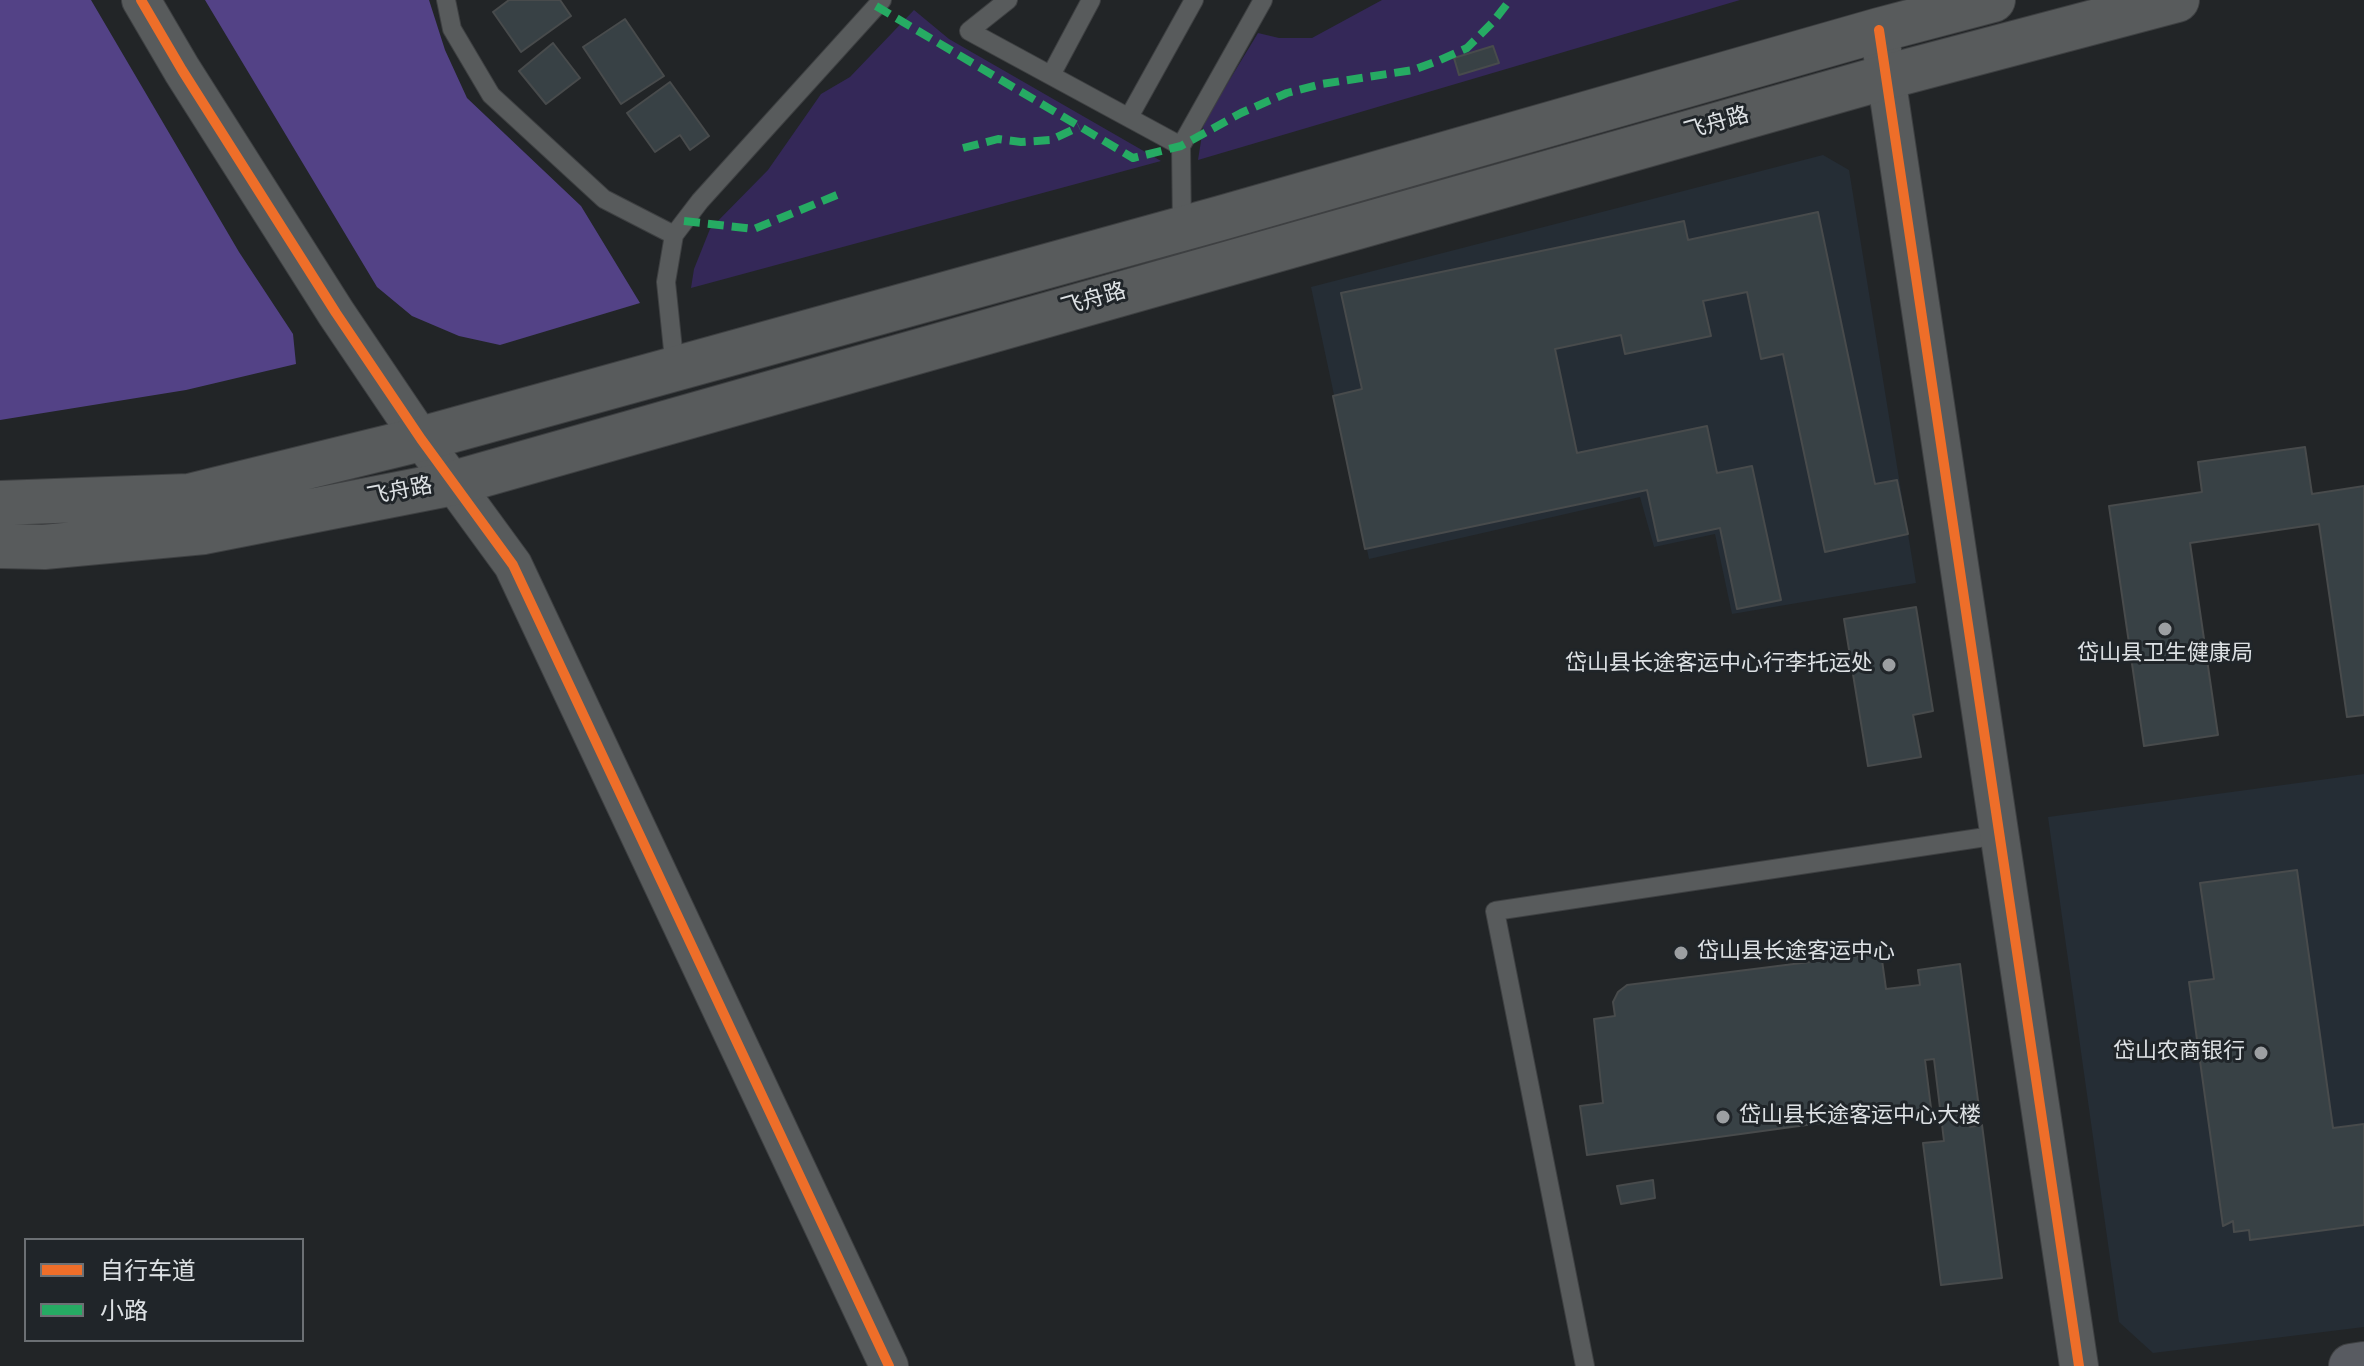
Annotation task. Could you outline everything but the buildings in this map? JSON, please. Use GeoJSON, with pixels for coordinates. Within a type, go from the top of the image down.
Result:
{"type":"FeatureCollection","features":[{"type":"Feature","properties":{"kind":"main road","name":"飞舟路"},"geometry":{"type":"LineString","coordinates":[[0,503],[189,496],[421,439],[1182,229],[1993,0]]}},
{"type":"Feature","properties":{"kind":"main road","name":"飞舟路"},"geometry":{"type":"LineString","coordinates":[[0,546],[44,547],[204,532],[454,483],[1886,77],[2177,0]]}},
{"type":"Feature","properties":{"kind":"main road"},"geometry":{"type":"LineString","coordinates":[[2351,1366],[2364,1364]]}},
{"type":"Feature","properties":{"kind":"street"},"geometry":{"type":"LineString","coordinates":[[141,0],[328,300],[421,439],[513,565],[889,1366]]}},
{"type":"Feature","properties":{"kind":"street"},"geometry":{"type":"LineString","coordinates":[[1879,30],[2079,1366]]}},
{"type":"Feature","properties":{"kind":"lane"},"geometry":{"type":"LineString","coordinates":[[446,0],[452,29],[491,95],[604,199],[674,235]]}},
{"type":"Feature","properties":{"kind":"lane"},"geometry":{"type":"LineString","coordinates":[[675,369],[666,282],[674,235],[700,201],[882,0]]}},
{"type":"Feature","properties":{"kind":"lane"},"geometry":{"type":"LineString","coordinates":[[1008,0],[969,31],[1181,146]]}},
{"type":"Feature","properties":{"kind":"lane"},"geometry":{"type":"LineString","coordinates":[[1051,75],[1091,0]]}},
{"type":"Feature","properties":{"kind":"lane"},"geometry":{"type":"LineString","coordinates":[[1129,117],[1194,0]]}},
{"type":"Feature","properties":{"kind":"lane"},"geometry":{"type":"LineString","coordinates":[[1182,229],[1181,146],[1263,0]]}},
{"type":"Feature","properties":{"kind":"lane"},"geometry":{"type":"LineString","coordinates":[[1585,1366],[1495,911],[1999,835]]}},
{"type":"Feature","properties":{"kind":"shaded area"},"geometry":{"type":"Polygon","coordinates":[[[0,0],[91,0],[239,252],[293,334],[296,364],[186,390],[0,420],[0,0]]]}},
{"type":"Feature","properties":{"kind":"shaded area"},"geometry":{"type":"Polygon","coordinates":[[[205,0],[429,0],[445,50],[467,98],[581,206],[640,303],[500,345],[459,336],[412,316],[377,287],[205,0]]]}},
{"type":"Feature","properties":{"kind":"shaded area"},"geometry":{"type":"Polygon","coordinates":[[[1382,0],[1740,0],[1198,160],[1204,122],[1258,33],[1279,38],[1312,38],[1382,0]]]}},
{"type":"Feature","properties":{"kind":"shaded area"},"geometry":{"type":"Polygon","coordinates":[[[914,10],[949,39],[1161,161],[691,288],[694,269],[710,229],[768,170],[821,94],[850,77],[914,10]]]}},
{"type":"Feature","properties":{"kind":"shaded area"},"geometry":{"type":"Polygon","coordinates":[[[1823,155],[1849,170],[1916,583],[1732,614],[1715,534],[1654,547],[1640,497],[1369,559],[1311,287],[1823,155]]]}},
{"type":"Feature","properties":{"kind":"shaded area","name":"岱山农商银行"},"geometry":{"type":"Polygon","coordinates":[[[2364,774],[2364,1327],[2153,1353],[2119,1322],[2048,817],[2364,774]]]}},
{"type":"Feature","properties":{"kind":"marked path"},"geometry":{"type":"LineString","coordinates":[[876,6],[1133,158],[1181,146],[1241,113],[1287,93],[1322,84],[1413,70],[1440,60],[1467,48],[1510,0]]}},
{"type":"Feature","properties":{"kind":"marked path"},"geometry":{"type":"LineString","coordinates":[[963,148],[998,139],[1021,142],[1051,140],[1079,127]]}},
{"type":"Feature","properties":{"kind":"marked path"},"geometry":{"type":"LineString","coordinates":[[684,221],[754,229],[837,195]]}},
{"type":"Feature","properties":{"kind":"cycle path"},"geometry":{"type":"LineString","coordinates":[[141,0],[336,313],[421,439],[513,565],[889,1366]]}},
{"type":"Feature","properties":{"kind":"cycle path"},"geometry":{"type":"LineString","coordinates":[[1879,30],[2079,1366]]}},
{"type":"Feature","properties":{"kind":"place","name":"岱山县卫生健康局"},"geometry":{"type":"Point","coordinates":[2165,629]}},
{"type":"Feature","properties":{"kind":"place","name":"岱山县长途客运中心行李托运处"},"geometry":{"type":"Point","coordinates":[1889,665]}},
{"type":"Feature","properties":{"kind":"place","name":"岱山县长途客运中心"},"geometry":{"type":"Point","coordinates":[1681,953]}},
{"type":"Feature","properties":{"kind":"place","name":"岱山农商银行"},"geometry":{"type":"Point","coordinates":[2261,1053]}},
{"type":"Feature","properties":{"kind":"place","name":"岱山县长途客运中心大楼"},"geometry":{"type":"Point","coordinates":[1723,1117]}}]}
